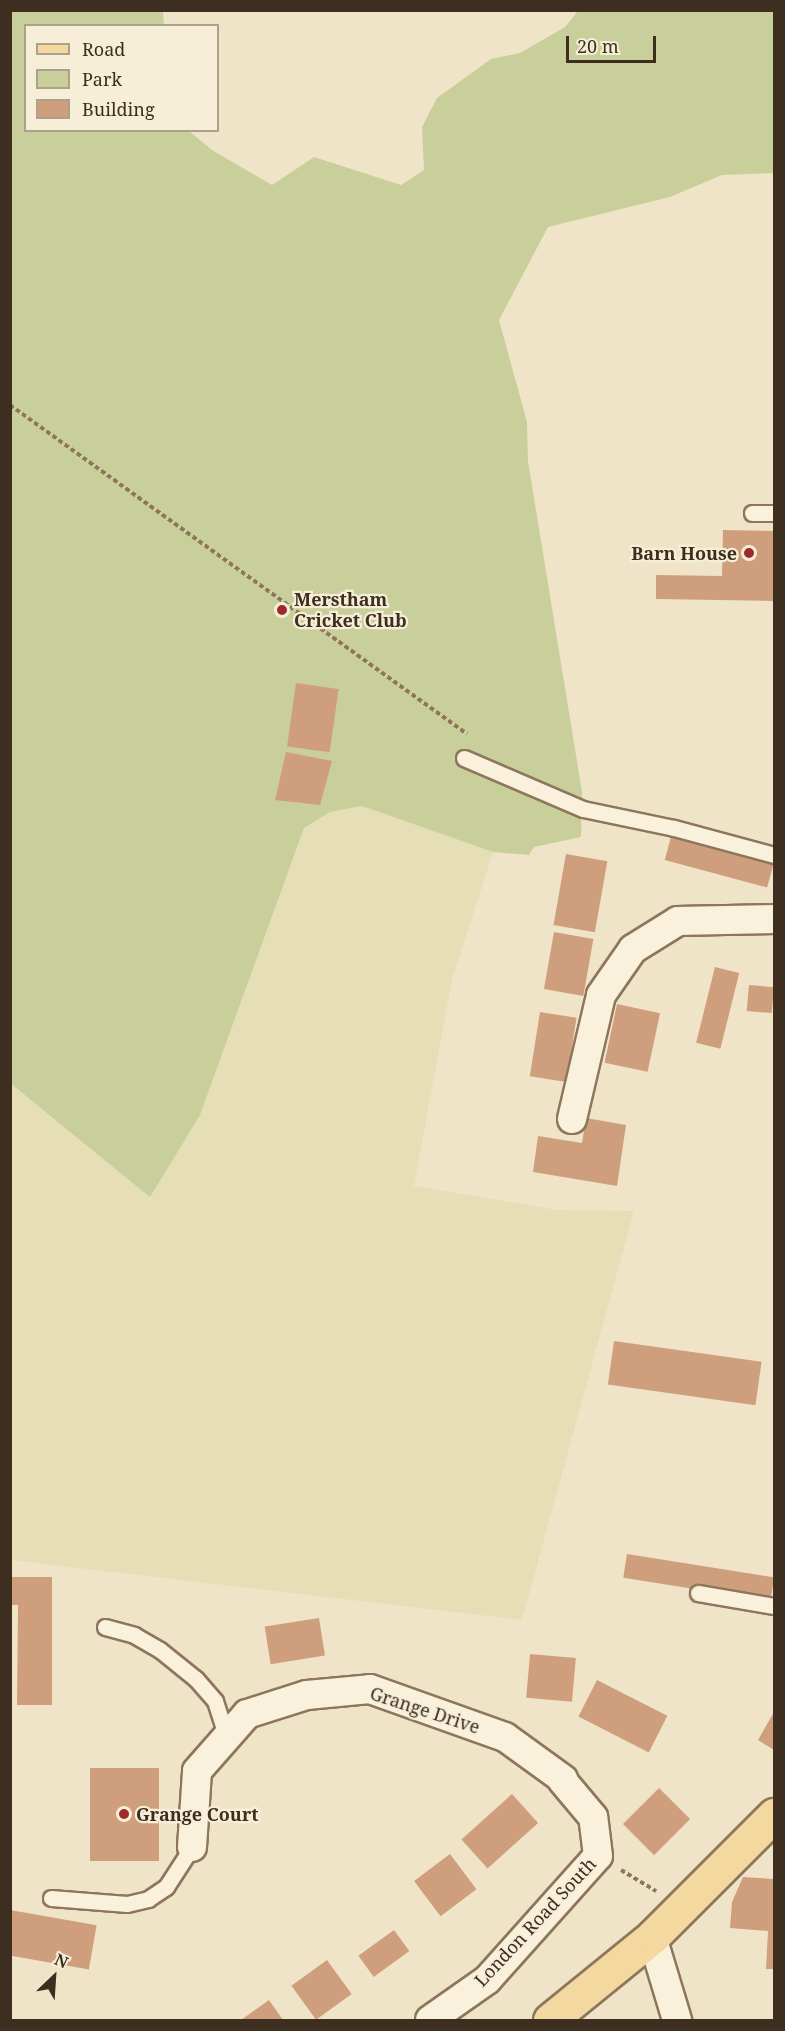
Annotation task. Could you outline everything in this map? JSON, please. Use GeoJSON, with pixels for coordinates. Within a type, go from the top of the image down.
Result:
{"type":"FeatureCollection","features":[{"type":"Feature","properties":{"kind":"main road"},"geometry":{"type":"LineString","coordinates":[[550,2020],[652,1937],[774,1815]]}},
{"type":"Feature","properties":{"kind":"street"},"geometry":{"type":"LineString","coordinates":[[572,1119],[601,995],[633,949],[678,921],[774,919]]}},
{"type":"Feature","properties":{"kind":"street","name":"Grange Drive"},"geometry":{"type":"LineString","coordinates":[[192,1847],[197,1771],[247,1714],[307,1695],[370,1689],[505,1737],[562,1780]]}},
{"type":"Feature","properties":{"kind":"street","name":"London Road South"},"geometry":{"type":"LineString","coordinates":[[430,2020],[486,1980],[598,1856],[593,1817],[562,1780]]}},
{"type":"Feature","properties":{"kind":"street"},"geometry":{"type":"LineString","coordinates":[[652,1937],[677,2020]]}},
{"type":"Feature","properties":{"kind":"lane"},"geometry":{"type":"LineString","coordinates":[[753,513],[774,513]]}},
{"type":"Feature","properties":{"kind":"lane"},"geometry":{"type":"LineString","coordinates":[[464,758],[583,809],[674,828],[774,855]]}},
{"type":"Feature","properties":{"kind":"lane"},"geometry":{"type":"LineString","coordinates":[[698,1593],[774,1606]]}},
{"type":"Feature","properties":{"kind":"lane"},"geometry":{"type":"LineString","coordinates":[[105,1626],[134,1635],[160,1650],[196,1678],[215,1701],[228,1737]]}},
{"type":"Feature","properties":{"kind":"lane"},"geometry":{"type":"LineString","coordinates":[[51,1898],[127,1904],[148,1899],[166,1887],[192,1847]]}},
{"type":"Feature","properties":{"kind":"path"},"geometry":{"type":"LineString","coordinates":[[10,405],[470,736]]}},
{"type":"Feature","properties":{"kind":"path"},"geometry":{"type":"LineString","coordinates":[[598,1856],[683,1907]]}},
{"type":"Feature","properties":{"kind":"shaded area"},"geometry":{"type":"Polygon","coordinates":[[[362,806],[493,852],[452,980],[414,1186],[557,1210],[634,1211],[522,1620],[11,1560],[10,1084],[150,1196],[200,1115],[304,828],[330,812],[362,806]]]}},
{"type":"Feature","properties":{"kind":"green space","name":"Merstham Cricket Club"},"geometry":{"type":"Polygon","coordinates":[[[10,11],[163,11],[164,24],[24,24],[24,132],[190,132],[212,150],[272,185],[314,157],[401,185],[424,170],[422,127],[437,98],[491,59],[520,53],[565,27],[578,11],[774,11],[774,173],[722,175],[670,197],[548,227],[499,320],[527,422],[528,461],[582,792],[581,837],[534,847],[529,855],[493,852],[362,806],[330,812],[304,828],[200,1115],[150,1197],[11,1084],[10,11]]]}},
{"type":"Feature","properties":{"kind":"building","name":"Barn House"},"geometry":{"type":"Polygon","coordinates":[[[723,530],[774,531],[774,601],[656,599],[656,575],[722,576],[723,530]]]}},
{"type":"Feature","properties":{"kind":"building"},"geometry":{"type":"Polygon","coordinates":[[[296,683],[339,689],[330,752],[287,746],[296,683]]]}},
{"type":"Feature","properties":{"kind":"building"},"geometry":{"type":"Polygon","coordinates":[[[286,752],[332,761],[320,805],[275,800],[286,752]]]}},
{"type":"Feature","properties":{"kind":"building"},"geometry":{"type":"Polygon","coordinates":[[[672,833],[774,860],[767,887],[665,860],[672,833]]]}},
{"type":"Feature","properties":{"kind":"building"},"geometry":{"type":"Polygon","coordinates":[[[566,854],[607,861],[595,932],[553,925],[566,854]]]}},
{"type":"Feature","properties":{"kind":"building"},"geometry":{"type":"Polygon","coordinates":[[[554,932],[593,939],[583,996],[544,989],[554,932]]]}},
{"type":"Feature","properties":{"kind":"building"},"geometry":{"type":"Polygon","coordinates":[[[715,967],[739,973],[720,1049],[696,1043],[715,967]]]}},
{"type":"Feature","properties":{"kind":"building"},"geometry":{"type":"Polygon","coordinates":[[[749,985],[774,987],[772,1013],[747,1011],[749,985]]]}},
{"type":"Feature","properties":{"kind":"building"},"geometry":{"type":"Polygon","coordinates":[[[617,1004],[660,1013],[648,1072],[605,1063],[617,1004]]]}},
{"type":"Feature","properties":{"kind":"building"},"geometry":{"type":"Polygon","coordinates":[[[540,1012],[577,1018],[566,1082],[530,1076],[540,1012]]]}},
{"type":"Feature","properties":{"kind":"building"},"geometry":{"type":"Polygon","coordinates":[[[586,1118],[626,1125],[617,1186],[533,1172],[538,1136],[582,1143],[586,1118]]]}},
{"type":"Feature","properties":{"kind":"building"},"geometry":{"type":"Polygon","coordinates":[[[614,1341],[762,1362],[755,1405],[608,1385],[614,1341]]]}},
{"type":"Feature","properties":{"kind":"building"},"geometry":{"type":"Polygon","coordinates":[[[627,1554],[774,1577],[770,1601],[623,1578],[627,1554]]]}},
{"type":"Feature","properties":{"kind":"building"},"geometry":{"type":"Polygon","coordinates":[[[10,1577],[52,1577],[52,1705],[17,1705],[18,1605],[10,1605],[10,1577]]]}},
{"type":"Feature","properties":{"kind":"building"},"geometry":{"type":"Polygon","coordinates":[[[319,1618],[325,1656],[271,1664],[265,1627],[319,1618]]]}},
{"type":"Feature","properties":{"kind":"building"},"geometry":{"type":"Polygon","coordinates":[[[530,1654],[576,1658],[572,1702],[526,1698],[530,1654]]]}},
{"type":"Feature","properties":{"kind":"building"},"geometry":{"type":"Polygon","coordinates":[[[597,1680],[667,1716],[649,1752],[578,1717],[597,1680]]]}},
{"type":"Feature","properties":{"kind":"building"},"geometry":{"type":"Polygon","coordinates":[[[774,1712],[774,1750],[758,1740],[774,1712]]]}},
{"type":"Feature","properties":{"kind":"building","name":"Grange Court"},"geometry":{"type":"Polygon","coordinates":[[[90,1768],[159,1768],[159,1861],[90,1861],[90,1768]]]}},
{"type":"Feature","properties":{"kind":"building"},"geometry":{"type":"Polygon","coordinates":[[[659,1788],[690,1819],[654,1855],[623,1824],[659,1788]]]}},
{"type":"Feature","properties":{"kind":"building"},"geometry":{"type":"Polygon","coordinates":[[[512,1794],[538,1823],[488,1868],[461,1840],[512,1794]]]}},
{"type":"Feature","properties":{"kind":"building"},"geometry":{"type":"Polygon","coordinates":[[[450,1854],[476,1889],[441,1916],[414,1881],[450,1854]]]}},
{"type":"Feature","properties":{"kind":"building"},"geometry":{"type":"Polygon","coordinates":[[[743,1877],[774,1879],[774,1969],[766,1969],[768,1931],[730,1928],[732,1902],[743,1877]]]}},
{"type":"Feature","properties":{"kind":"building"},"geometry":{"type":"Polygon","coordinates":[[[10,1910],[97,1925],[89,1970],[10,1956],[10,1910]]]}},
{"type":"Feature","properties":{"kind":"building"},"geometry":{"type":"Polygon","coordinates":[[[394,1930],[409,1951],[374,1977],[358,1956],[394,1930]]]}},
{"type":"Feature","properties":{"kind":"building"},"geometry":{"type":"Polygon","coordinates":[[[327,1960],[352,1994],[316,2020],[291,1986],[327,1960]]]}},
{"type":"Feature","properties":{"kind":"building"},"geometry":{"type":"Polygon","coordinates":[[[269,2000],[283,2020],[241,2020],[269,2000]]]}},
{"type":"Feature","properties":{"kind":"place","name":"Barn House"},"geometry":{"type":"Point","coordinates":[749,553]}},
{"type":"Feature","properties":{"kind":"place","name":"Merstham Cricket Club"},"geometry":{"type":"Point","coordinates":[282,610]}},
{"type":"Feature","properties":{"kind":"place","name":"Grange Court"},"geometry":{"type":"Point","coordinates":[124,1814]}}]}
